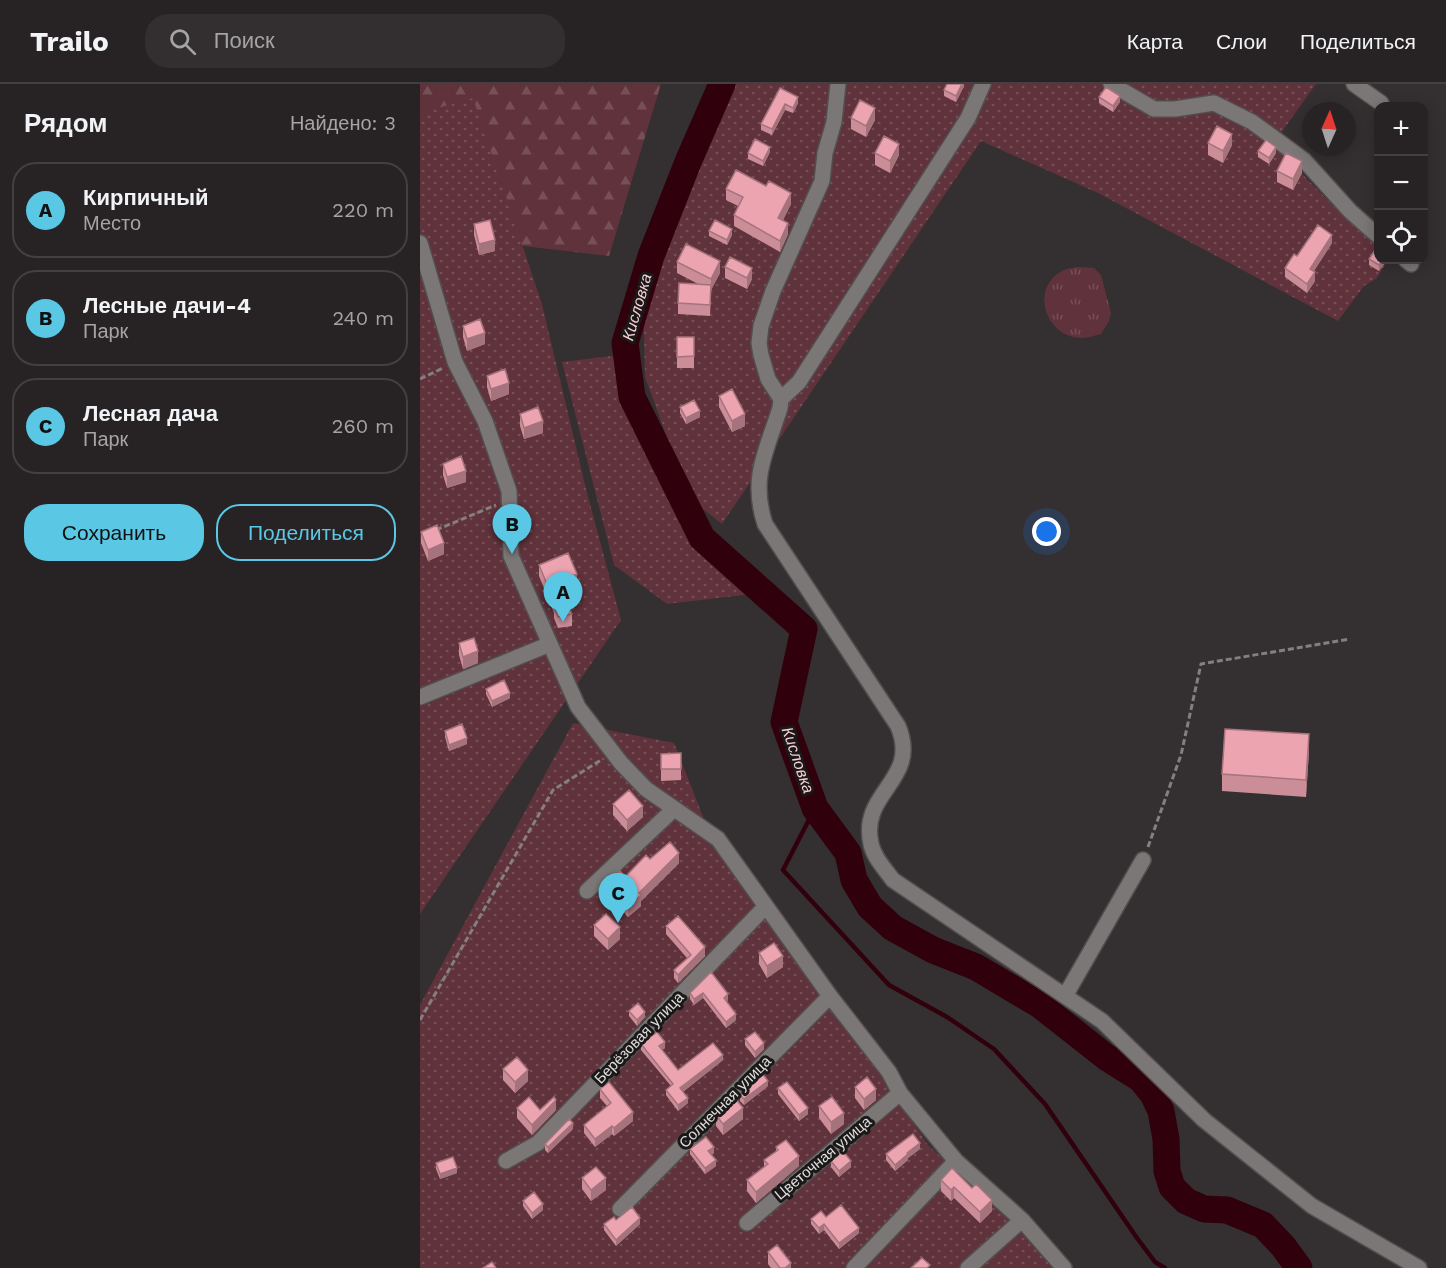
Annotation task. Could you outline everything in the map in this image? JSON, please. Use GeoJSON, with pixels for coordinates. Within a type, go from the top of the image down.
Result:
{"type":"FeatureCollection","features":[{"type":"Feature","properties":{"kind":"street"},"geometry":{"type":"LineString","coordinates":[[838,84],[834,122],[825,153],[822,181],[773,291],[761,326],[759,343],[761,355],[768,379],[781,399],[759,469],[758,496],[765,524],[898,726],[902,736],[904,744],[902,764],[872,812],[871,844],[879,861],[893,880],[1102,1021],[1204,1120],[1312,1206],[1419,1268]]}},
{"type":"Feature","properties":{"kind":"street"},"geometry":{"type":"LineString","coordinates":[[781,399],[799,382],[937,167],[968,118],[983,84]]}},
{"type":"Feature","properties":{"kind":"street"},"geometry":{"type":"LineString","coordinates":[[1111,84],[1154,109],[1175,109],[1214,103],[1252,122],[1304,160],[1350,211],[1374,232]]}},
{"type":"Feature","properties":{"kind":"street"},"geometry":{"type":"LineString","coordinates":[[1354,84],[1380,102]]}},
{"type":"Feature","properties":{"kind":"street"},"geometry":{"type":"LineString","coordinates":[[420,243],[455,362],[485,422],[509,491],[511,556],[578,707],[613,753],[646,789],[718,839],[830,996],[889,1072],[900,1093],[956,1161],[1022,1221],[1064,1268]]}},
{"type":"Feature","properties":{"kind":"street"},"geometry":{"type":"LineString","coordinates":[[420,697],[550,644]]}},
{"type":"Feature","properties":{"kind":"street"},"geometry":{"type":"LineString","coordinates":[[587,891],[674,810]]}},
{"type":"Feature","properties":{"kind":"street"},"geometry":{"type":"LineString","coordinates":[[1065,996],[1143,860]]}},
{"type":"Feature","properties":{"kind":"street","name":"Берёзовая улица"},"geometry":{"type":"LineString","coordinates":[[506,1161],[538,1143],[766,906]]}},
{"type":"Feature","properties":{"kind":"street","name":"Солнечная улица"},"geometry":{"type":"LineString","coordinates":[[620,1209],[830,996]]}},
{"type":"Feature","properties":{"kind":"street","name":"Цветочная улица"},"geometry":{"type":"LineString","coordinates":[[747,1223],[900,1093]]}},
{"type":"Feature","properties":{"kind":"street"},"geometry":{"type":"LineString","coordinates":[[854,1268],[956,1161]]}},
{"type":"Feature","properties":{"kind":"street"},"geometry":{"type":"LineString","coordinates":[[968,1268],[1022,1221]]}},
{"type":"Feature","properties":{"kind":"path"},"geometry":{"type":"LineString","coordinates":[[420,379],[455,362]]}},
{"type":"Feature","properties":{"kind":"path"},"geometry":{"type":"LineString","coordinates":[[430,532],[509,500]]}},
{"type":"Feature","properties":{"kind":"path"},"geometry":{"type":"LineString","coordinates":[[1143,860],[1181,755],[1201,664],[1350,639]]}},
{"type":"Feature","properties":{"kind":"path"},"geometry":{"type":"LineString","coordinates":[[420,1020],[553,790],[613,753]]}},
{"type":"Feature","properties":{"kind":"green space"},"geometry":{"type":"Polygon","coordinates":[[[420,84],[661,84],[609,256],[523,246],[476,193],[420,164],[420,84]]]}},
{"type":"Feature","properties":{"kind":"green space"},"geometry":{"type":"Polygon","coordinates":[[[734,84],[1316,84],[1273,144],[1347,220],[1374,241],[1374,264],[1386,264],[1377,278],[1364,286],[1338,321],[1098,193],[981,141],[722,524],[689,498],[645,377],[643,293],[673,233],[734,84]]]}},
{"type":"Feature","properties":{"kind":"green space"},"geometry":{"type":"Polygon","coordinates":[[[473,98],[542,304],[586,489],[621,620],[420,914],[420,113],[473,98]]]}},
{"type":"Feature","properties":{"kind":"green space"},"geometry":{"type":"Polygon","coordinates":[[[1078,267],[1094,268],[1101,275],[1111,313],[1101,334],[1085,338],[1070,336],[1059,330],[1046,311],[1044,299],[1053,278],[1064,270],[1078,267]]]}},
{"type":"Feature","properties":{"kind":"green space"},"geometry":{"type":"Polygon","coordinates":[[[620,355],[625,394],[669,486],[752,594],[667,604],[614,565],[562,362],[620,355]]]}},
{"type":"Feature","properties":{"kind":"green space"},"geometry":{"type":"Polygon","coordinates":[[[573,723],[674,743],[713,842],[865,1051],[928,1145],[1063,1268],[420,1268],[420,1005],[573,723]]]}},
{"type":"Feature","properties":{"kind":"building"},"geometry":{"type":"Polygon","coordinates":[[[947,84],[962,84],[956,96],[944,90],[947,84]]]}},
{"type":"Feature","properties":{"kind":"building"},"geometry":{"type":"Polygon","coordinates":[[[1106,87],[1120,96],[1113,106],[1099,97],[1106,87]]]}},
{"type":"Feature","properties":{"kind":"building"},"geometry":{"type":"Polygon","coordinates":[[[780,88],[798,97],[793,108],[785,104],[772,129],[761,124],[780,88]]]}},
{"type":"Feature","properties":{"kind":"building"},"geometry":{"type":"Polygon","coordinates":[[[860,100],[875,108],[866,126],[851,118],[860,100]]]}},
{"type":"Feature","properties":{"kind":"building"},"geometry":{"type":"Polygon","coordinates":[[[1217,126],[1232,134],[1223,151],[1208,143],[1217,126]]]}},
{"type":"Feature","properties":{"kind":"building"},"geometry":{"type":"Polygon","coordinates":[[[884,136],[899,144],[890,161],[875,153],[884,136]]]}},
{"type":"Feature","properties":{"kind":"building"},"geometry":{"type":"Polygon","coordinates":[[[755,139],[770,147],[763,161],[748,153],[755,139]]]}},
{"type":"Feature","properties":{"kind":"building"},"geometry":{"type":"Polygon","coordinates":[[[1266,140],[1276,147],[1269,158],[1258,151],[1266,140]]]}},
{"type":"Feature","properties":{"kind":"building"},"geometry":{"type":"Polygon","coordinates":[[[1286,153],[1302,161],[1293,179],[1277,171],[1286,153]]]}},
{"type":"Feature","properties":{"kind":"building"},"geometry":{"type":"Polygon","coordinates":[[[736,170],[766,186],[769,181],[791,193],[778,218],[788,223],[780,241],[734,215],[743,197],[726,189],[736,170]]]}},
{"type":"Feature","properties":{"kind":"building"},"geometry":{"type":"Polygon","coordinates":[[[490,220],[495,240],[479,244],[474,224],[490,220]]]}},
{"type":"Feature","properties":{"kind":"building"},"geometry":{"type":"Polygon","coordinates":[[[715,220],[732,229],[727,240],[709,231],[715,220]]]}},
{"type":"Feature","properties":{"kind":"building"},"geometry":{"type":"Polygon","coordinates":[[[1318,225],[1332,235],[1310,269],[1315,272],[1307,284],[1285,268],[1294,254],[1297,256],[1318,225]]]}},
{"type":"Feature","properties":{"kind":"building"},"geometry":{"type":"Polygon","coordinates":[[[686,244],[720,261],[711,279],[677,262],[686,244]]]}},
{"type":"Feature","properties":{"kind":"building"},"geometry":{"type":"Polygon","coordinates":[[[1374,252],[1374,262],[1369,259],[1374,252]]]}},
{"type":"Feature","properties":{"kind":"building"},"geometry":{"type":"Polygon","coordinates":[[[730,257],[752,268],[747,278],[725,267],[730,257]]]}},
{"type":"Feature","properties":{"kind":"building"},"geometry":{"type":"Polygon","coordinates":[[[679,283],[711,285],[710,305],[678,303],[679,283]]]}},
{"type":"Feature","properties":{"kind":"building"},"geometry":{"type":"Polygon","coordinates":[[[480,319],[485,333],[467,339],[463,326],[480,319]]]}},
{"type":"Feature","properties":{"kind":"building"},"geometry":{"type":"Polygon","coordinates":[[[677,337],[694,337],[694,356],[677,357],[677,337]]]}},
{"type":"Feature","properties":{"kind":"building"},"geometry":{"type":"Polygon","coordinates":[[[505,369],[509,383],[491,389],[487,376],[505,369]]]}},
{"type":"Feature","properties":{"kind":"building"},"geometry":{"type":"Polygon","coordinates":[[[732,389],[745,414],[732,421],[719,396],[732,389]]]}},
{"type":"Feature","properties":{"kind":"building"},"geometry":{"type":"Polygon","coordinates":[[[694,400],[700,411],[686,418],[680,407],[694,400]]]}},
{"type":"Feature","properties":{"kind":"building"},"geometry":{"type":"Polygon","coordinates":[[[538,407],[543,421],[524,428],[520,414],[538,407]]]}},
{"type":"Feature","properties":{"kind":"building"},"geometry":{"type":"Polygon","coordinates":[[[461,456],[466,471],[447,477],[443,464],[461,456]]]}},
{"type":"Feature","properties":{"kind":"building"},"geometry":{"type":"Polygon","coordinates":[[[437,525],[444,543],[428,550],[421,532],[437,525]]]}},
{"type":"Feature","properties":{"kind":"building"},"geometry":{"type":"Polygon","coordinates":[[[568,553],[577,574],[560,581],[572,614],[558,617],[554,606],[556,606],[539,565],[568,553]]]}},
{"type":"Feature","properties":{"kind":"building"},"geometry":{"type":"Polygon","coordinates":[[[474,638],[478,651],[463,657],[459,643],[474,638]]]}},
{"type":"Feature","properties":{"kind":"building"},"geometry":{"type":"Polygon","coordinates":[[[504,680],[510,693],[492,701],[486,689],[504,680]]]}},
{"type":"Feature","properties":{"kind":"building"},"geometry":{"type":"Polygon","coordinates":[[[462,724],[467,738],[449,745],[445,731],[462,724]]]}},
{"type":"Feature","properties":{"kind":"building"},"geometry":{"type":"Polygon","coordinates":[[[1225,729],[1309,734],[1306,780],[1222,774],[1225,729]]]}},
{"type":"Feature","properties":{"kind":"building"},"geometry":{"type":"Polygon","coordinates":[[[681,753],[681,769],[661,769],[661,754],[681,753]]]}},
{"type":"Feature","properties":{"kind":"building"},"geometry":{"type":"Polygon","coordinates":[[[629,790],[643,806],[627,820],[613,804],[629,790]]]}},
{"type":"Feature","properties":{"kind":"building"},"geometry":{"type":"Polygon","coordinates":[[[670,842],[679,853],[628,907],[607,883],[620,871],[625,877],[646,855],[650,859],[670,842]]]}},
{"type":"Feature","properties":{"kind":"building"},"geometry":{"type":"Polygon","coordinates":[[[606,914],[620,927],[608,939],[594,925],[606,914]]]}},
{"type":"Feature","properties":{"kind":"building"},"geometry":{"type":"Polygon","coordinates":[[[678,916],[705,947],[678,975],[674,970],[691,955],[666,926],[678,916]]]}},
{"type":"Feature","properties":{"kind":"building"},"geometry":{"type":"Polygon","coordinates":[[[774,943],[783,956],[767,966],[759,953],[774,943]]]}},
{"type":"Feature","properties":{"kind":"building"},"geometry":{"type":"Polygon","coordinates":[[[711,972],[728,994],[724,998],[736,1014],[726,1022],[703,993],[694,999],[690,993],[711,972]]]}},
{"type":"Feature","properties":{"kind":"building"},"geometry":{"type":"Polygon","coordinates":[[[638,1003],[645,1012],[637,1020],[629,1011],[638,1003]]]}},
{"type":"Feature","properties":{"kind":"building"},"geometry":{"type":"Polygon","coordinates":[[[657,1032],[665,1042],[659,1046],[678,1070],[713,1043],[723,1055],[680,1088],[688,1098],[678,1105],[666,1090],[673,1084],[641,1044],[657,1032]]]}},
{"type":"Feature","properties":{"kind":"building"},"geometry":{"type":"Polygon","coordinates":[[[755,1032],[764,1043],[755,1052],[745,1039],[755,1032]]]}},
{"type":"Feature","properties":{"kind":"building"},"geometry":{"type":"Polygon","coordinates":[[[517,1057],[528,1070],[515,1082],[503,1069],[517,1057]]]}},
{"type":"Feature","properties":{"kind":"building"},"geometry":{"type":"Polygon","coordinates":[[[762,1073],[768,1081],[744,1099],[740,1095],[762,1073]]]}},
{"type":"Feature","properties":{"kind":"building"},"geometry":{"type":"Polygon","coordinates":[[[867,1077],[876,1089],[864,1099],[855,1087],[867,1077]]]}},
{"type":"Feature","properties":{"kind":"building"},"geometry":{"type":"Polygon","coordinates":[[[609,1082],[633,1112],[614,1128],[612,1126],[595,1139],[584,1125],[611,1103],[600,1089],[609,1082]]]}},
{"type":"Feature","properties":{"kind":"building"},"geometry":{"type":"Polygon","coordinates":[[[787,1082],[808,1108],[799,1115],[778,1088],[787,1082]]]}},
{"type":"Feature","properties":{"kind":"building"},"geometry":{"type":"Polygon","coordinates":[[[529,1097],[540,1110],[554,1097],[556,1100],[532,1125],[517,1108],[529,1097]]]}},
{"type":"Feature","properties":{"kind":"building"},"geometry":{"type":"Polygon","coordinates":[[[832,1097],[844,1113],[831,1122],[819,1106],[832,1097]]]}},
{"type":"Feature","properties":{"kind":"building"},"geometry":{"type":"Polygon","coordinates":[[[735,1098],[743,1108],[723,1124],[716,1115],[735,1098]]]}},
{"type":"Feature","properties":{"kind":"building"},"geometry":{"type":"Polygon","coordinates":[[[569,1119],[573,1123],[548,1147],[545,1144],[569,1119]]]}},
{"type":"Feature","properties":{"kind":"building"},"geometry":{"type":"Polygon","coordinates":[[[913,1134],[920,1143],[895,1165],[886,1154],[913,1134]]]}},
{"type":"Feature","properties":{"kind":"building"},"geometry":{"type":"Polygon","coordinates":[[[706,1137],[714,1147],[708,1151],[716,1160],[705,1168],[690,1149],[706,1137]]]}},
{"type":"Feature","properties":{"kind":"building"},"geometry":{"type":"Polygon","coordinates":[[[786,1140],[799,1156],[756,1192],[747,1180],[768,1164],[764,1160],[778,1150],[776,1147],[786,1140]]]}},
{"type":"Feature","properties":{"kind":"building"},"geometry":{"type":"Polygon","coordinates":[[[843,1151],[851,1161],[839,1171],[831,1161],[843,1151]]]}},
{"type":"Feature","properties":{"kind":"building"},"geometry":{"type":"Polygon","coordinates":[[[453,1157],[457,1168],[440,1174],[436,1163],[453,1157]]]}},
{"type":"Feature","properties":{"kind":"building"},"geometry":{"type":"Polygon","coordinates":[[[596,1167],[606,1178],[591,1190],[582,1178],[596,1167]]]}},
{"type":"Feature","properties":{"kind":"building"},"geometry":{"type":"Polygon","coordinates":[[[952,1168],[972,1188],[976,1184],[992,1200],[980,1212],[954,1187],[951,1190],[941,1180],[952,1168]]]}},
{"type":"Feature","properties":{"kind":"building"},"geometry":{"type":"Polygon","coordinates":[[[534,1192],[543,1204],[532,1213],[523,1201],[534,1192]]]}},
{"type":"Feature","properties":{"kind":"building"},"geometry":{"type":"Polygon","coordinates":[[[841,1205],[859,1228],[839,1243],[824,1224],[819,1228],[811,1219],[821,1211],[826,1217],[841,1205]]]}},
{"type":"Feature","properties":{"kind":"building"},"geometry":{"type":"Polygon","coordinates":[[[632,1207],[640,1218],[616,1240],[604,1224],[614,1217],[616,1220],[632,1207]]]}},
{"type":"Feature","properties":{"kind":"building"},"geometry":{"type":"Polygon","coordinates":[[[777,1245],[791,1263],[785,1268],[780,1268],[768,1252],[777,1245]]]}},
{"type":"Feature","properties":{"kind":"building"},"geometry":{"type":"Polygon","coordinates":[[[922,1258],[930,1265],[927,1268],[911,1268],[922,1258]]]}},
{"type":"Feature","properties":{"kind":"building"},"geometry":{"type":"Polygon","coordinates":[[[492,1262],[496,1268],[483,1268],[492,1262]]]}},
{"type":"Feature","properties":{"kind":"waterway","name":"Кисловка"},"geometry":{"type":"LineString","coordinates":[[722,84],[651,256],[625,343],[632,397],[702,538],[804,629],[784,722],[815,808],[848,853],[854,880],[870,907],[893,928],[933,950],[976,967],[1040,1005],[1106,1057],[1141,1079],[1153,1094],[1161,1111],[1166,1139],[1167,1171],[1172,1187],[1186,1201],[1204,1209],[1227,1210],[1263,1225],[1283,1246],[1299,1268]]}},
{"type":"Feature","properties":{"kind":"waterway"},"geometry":{"type":"LineString","coordinates":[[815,808],[783,870],[889,985],[947,1017],[994,1049],[1045,1104],[1137,1238],[1155,1262],[1165,1268]]}},
{"type":"Feature","properties":{"kind":"place","name":"Лесные дачи-4"},"geometry":{"type":"Point","coordinates":[512,554]}},
{"type":"Feature","properties":{"kind":"place","name":"Кирпичный"},"geometry":{"type":"Point","coordinates":[563,622]}},
{"type":"Feature","properties":{"kind":"place","name":"Лесная дача"},"geometry":{"type":"Point","coordinates":[618,923]}}]}
